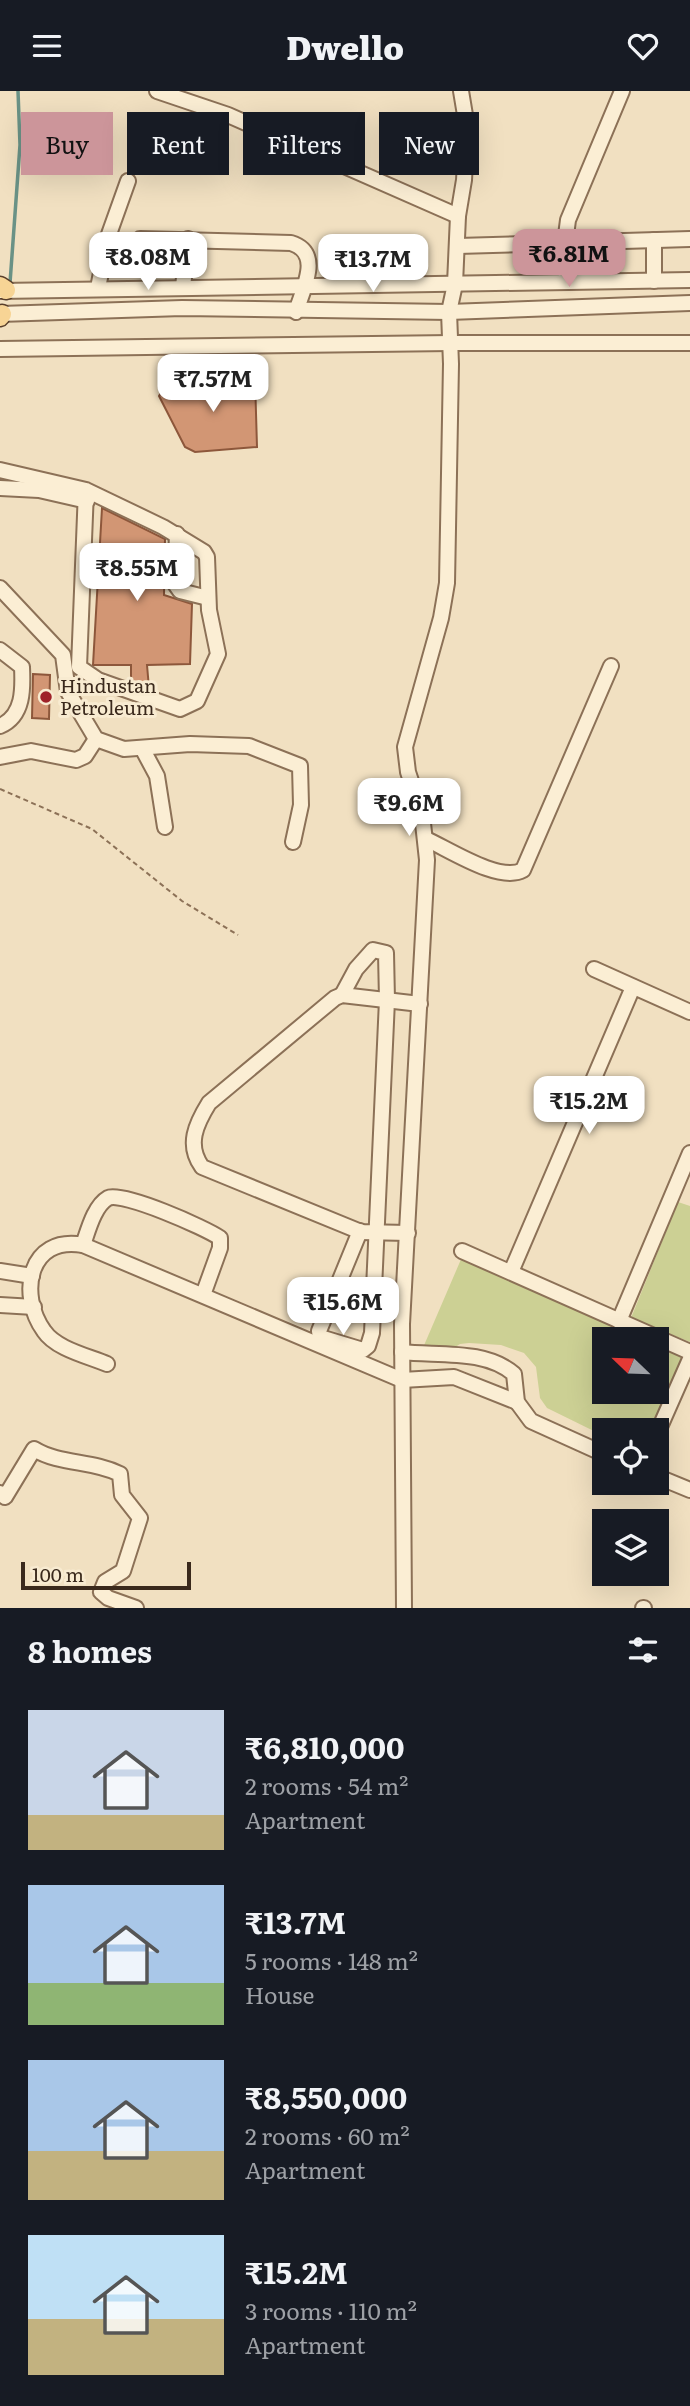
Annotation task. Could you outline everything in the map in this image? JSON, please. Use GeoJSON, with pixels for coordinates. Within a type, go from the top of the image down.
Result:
{"type":"FeatureCollection","features":[{"type":"Feature","properties":{"kind":"street"},"geometry":{"type":"LineString","coordinates":[[156,91],[228,115],[458,216]]}},
{"type":"Feature","properties":{"kind":"street"},"geometry":{"type":"LineString","coordinates":[[404,1608],[402,1352],[426,839],[422,814],[405,761],[405,747],[441,618],[447,583],[451,343],[449,312],[455,285],[458,216],[464,180],[467,127],[461,91]]}},
{"type":"Feature","properties":{"kind":"street"},"geometry":{"type":"LineString","coordinates":[[566,282],[565,243],[578,195],[622,91]]}},
{"type":"Feature","properties":{"kind":"street"},"geometry":{"type":"LineString","coordinates":[[98,288],[107,237],[128,181]]}},
{"type":"Feature","properties":{"kind":"street"},"geometry":{"type":"LineString","coordinates":[[140,239],[290,243],[303,247],[308,253],[310,269],[296,312]]}},
{"type":"Feature","properties":{"kind":"street"},"geometry":{"type":"LineString","coordinates":[[183,286],[188,239]]}},
{"type":"Feature","properties":{"kind":"street"},"geometry":{"type":"LineString","coordinates":[[458,246],[690,239]]}},
{"type":"Feature","properties":{"kind":"street"},"geometry":{"type":"LineString","coordinates":[[654,240],[654,281]]}},
{"type":"Feature","properties":{"kind":"street"},"geometry":{"type":"LineString","coordinates":[[2,289],[690,280]]}},
{"type":"Feature","properties":{"kind":"street"},"geometry":{"type":"LineString","coordinates":[[1,315],[182,308],[296,312],[449,312],[690,303]]}},
{"type":"Feature","properties":{"kind":"street"},"geometry":{"type":"LineString","coordinates":[[0,349],[451,343],[690,344]]}},
{"type":"Feature","properties":{"kind":"street"},"geometry":{"type":"LineString","coordinates":[[0,470],[86,496],[199,546],[207,557],[208,598],[218,654],[197,701],[189,707],[180,709],[99,680],[79,667],[86,496]]}},
{"type":"Feature","properties":{"kind":"street"},"geometry":{"type":"LineString","coordinates":[[0,488],[86,496]]}},
{"type":"Feature","properties":{"kind":"street"},"geometry":{"type":"LineString","coordinates":[[177,534],[178,589],[208,598]]}},
{"type":"Feature","properties":{"kind":"street"},"geometry":{"type":"LineString","coordinates":[[0,587],[63,655],[68,692],[96,739],[111,747],[142,748],[190,744],[249,746],[300,766],[301,805],[293,842]]}},
{"type":"Feature","properties":{"kind":"street"},"geometry":{"type":"LineString","coordinates":[[0,650],[22,667],[23,693],[16,713],[0,726]]}},
{"type":"Feature","properties":{"kind":"street"},"geometry":{"type":"LineString","coordinates":[[426,839],[496,872],[514,875],[523,870],[611,666]]}},
{"type":"Feature","properties":{"kind":"street"},"geometry":{"type":"LineString","coordinates":[[0,757],[31,751],[76,760],[85,757],[96,739]]}},
{"type":"Feature","properties":{"kind":"street"},"geometry":{"type":"LineString","coordinates":[[142,748],[158,776],[165,827]]}},
{"type":"Feature","properties":{"kind":"street"},"geometry":{"type":"LineString","coordinates":[[342,995],[356,969],[373,950],[386,953],[387,1000],[372,1333],[368,1346],[363,1350],[334,1343],[320,1336],[319,1331],[360,1231]]}},
{"type":"Feature","properties":{"kind":"street"},"geometry":{"type":"LineString","coordinates":[[594,969],[690,1012]]}},
{"type":"Feature","properties":{"kind":"street"},"geometry":{"type":"LineString","coordinates":[[511,1272],[634,987]]}},
{"type":"Feature","properties":{"kind":"street"},"geometry":{"type":"LineString","coordinates":[[408,1233],[360,1231],[202,1167],[195,1157],[195,1126],[209,1103],[335,998],[342,995],[420,1004]]}},
{"type":"Feature","properties":{"kind":"street"},"geometry":{"type":"LineString","coordinates":[[619,1321],[686,1176],[690,1153]]}},
{"type":"Feature","properties":{"kind":"street"},"geometry":{"type":"LineString","coordinates":[[83,1245],[95,1214],[106,1199],[115,1196],[145,1205],[220,1238],[220,1248],[202,1295]]}},
{"type":"Feature","properties":{"kind":"street"},"geometry":{"type":"LineString","coordinates":[[107,1364],[52,1339],[44,1332],[34,1307],[32,1276],[37,1258],[47,1249],[66,1242],[83,1245],[402,1380],[444,1376],[469,1381],[498,1396],[517,1402],[539,1427],[592,1449]]}},
{"type":"Feature","properties":{"kind":"street"},"geometry":{"type":"LineString","coordinates":[[462,1251],[690,1352]]}},
{"type":"Feature","properties":{"kind":"street"},"geometry":{"type":"LineString","coordinates":[[0,1271],[32,1276]]}},
{"type":"Feature","properties":{"kind":"street"},"geometry":{"type":"LineString","coordinates":[[0,1305],[34,1307]]}},
{"type":"Feature","properties":{"kind":"street"},"geometry":{"type":"LineString","coordinates":[[402,1352],[481,1357],[497,1362],[514,1374],[517,1402]]}},
{"type":"Feature","properties":{"kind":"street"},"geometry":{"type":"LineString","coordinates":[[469,1381],[481,1357]]}},
{"type":"Feature","properties":{"kind":"street"},"geometry":{"type":"LineString","coordinates":[[664,1418],[690,1359]]}},
{"type":"Feature","properties":{"kind":"street"},"geometry":{"type":"LineString","coordinates":[[0,1493],[5,1497],[34,1449],[50,1459],[100,1464],[120,1474],[122,1495],[140,1518],[123,1571],[105,1582],[101,1592],[108,1598],[136,1608]]}},
{"type":"Feature","properties":{"kind":"street"},"geometry":{"type":"LineString","coordinates":[[669,1481],[690,1490]]}},
{"type":"Feature","properties":{"kind":"path"},"geometry":{"type":"LineString","coordinates":[[0,789],[92,829],[182,901],[238,935]]}},
{"type":"Feature","properties":{"kind":"green space"},"geometry":{"type":"Polygon","coordinates":[[[678,1202],[690,1206],[690,1342],[669,1333],[669,1327],[653,1327],[631,1318],[678,1202]]]}},
{"type":"Feature","properties":{"kind":"green space"},"geometry":{"type":"Polygon","coordinates":[[[462,1257],[631,1327],[592,1327],[592,1404],[663,1404],[657,1418],[592,1418],[592,1430],[547,1408],[540,1398],[536,1367],[524,1353],[501,1345],[469,1343],[460,1344],[446,1353],[422,1350],[462,1257]]]}},
{"type":"Feature","properties":{"kind":"green space"},"geometry":{"type":"Polygon","coordinates":[[[669,1343],[686,1350],[669,1390],[669,1343]]]}},
{"type":"Feature","properties":{"kind":"building"},"geometry":{"type":"Polygon","coordinates":[[[255,379],[257,447],[195,452],[185,447],[159,396],[165,386],[188,381],[255,379]]]}},
{"type":"Feature","properties":{"kind":"building"},"geometry":{"type":"Polygon","coordinates":[[[102,508],[165,539],[164,595],[192,604],[190,664],[147,665],[149,688],[131,681],[131,665],[93,665],[102,508]]]}},
{"type":"Feature","properties":{"kind":"building"},"geometry":{"type":"Polygon","coordinates":[[[33,674],[50,675],[49,719],[32,718],[33,674]]]}},
{"type":"Feature","properties":{"kind":"waterway"},"geometry":{"type":"LineString","coordinates":[[10,283],[20,145],[18,91]]}},
{"type":"Feature","properties":{"kind":"place","name":"Hindustan Petroleum"},"geometry":{"type":"Point","coordinates":[46,697]}}]}
